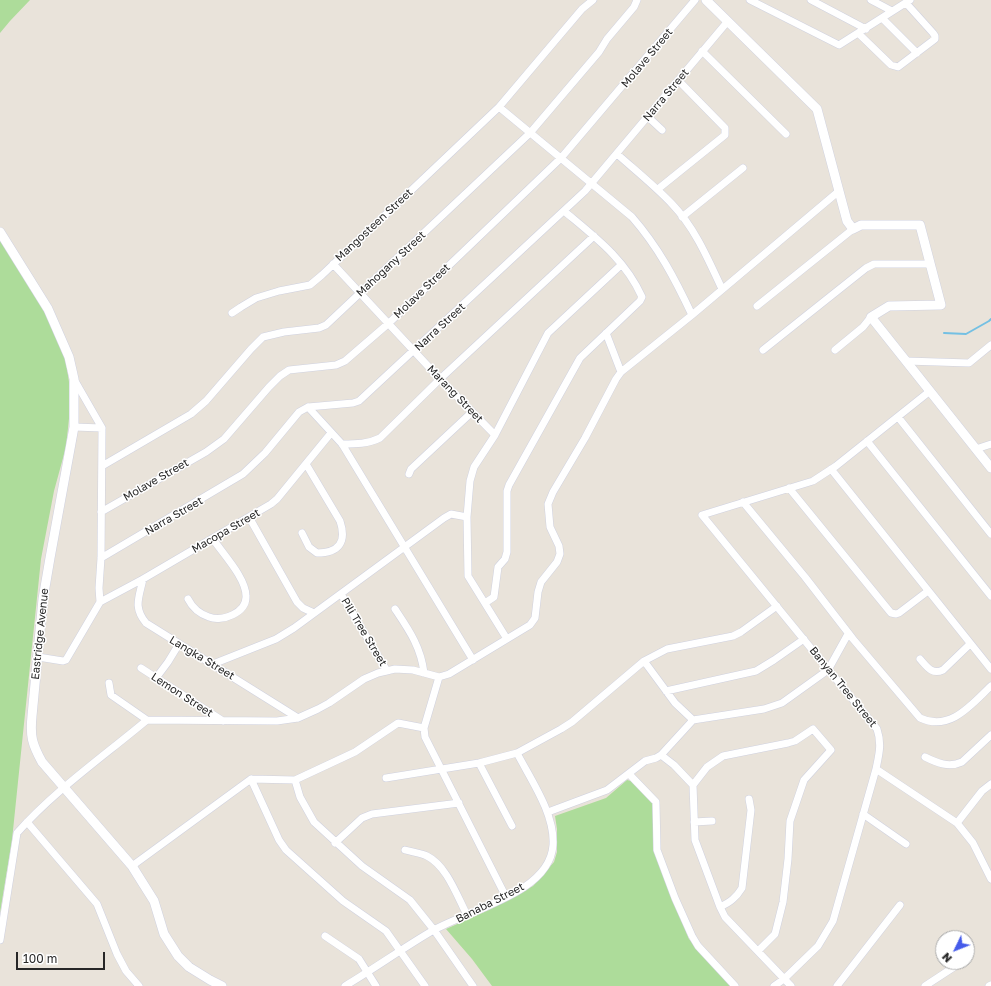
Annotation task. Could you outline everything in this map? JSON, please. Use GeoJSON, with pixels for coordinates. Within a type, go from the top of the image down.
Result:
{"type":"FeatureCollection","features":[{"type":"Feature","properties":{"kind":"street","name":"Mangosteen Street"},"geometry":{"type":"LineString","coordinates":[[232,313],[256,298],[279,291],[310,285],[499,107],[582,9],[593,0]]}},
{"type":"Feature","properties":{"kind":"street","name":"Mahogany Street"},"geometry":{"type":"LineString","coordinates":[[102,466],[191,414],[206,401],[263,337],[284,332],[319,328],[326,325],[530,133],[599,52],[607,39],[634,7],[636,0]]}},
{"type":"Feature","properties":{"kind":"street","name":"Molave Street"},"geometry":{"type":"LineString","coordinates":[[101,512],[206,452],[224,438],[269,387],[289,370],[336,365],[345,361],[389,323],[561,158],[695,0]]}},
{"type":"Feature","properties":{"kind":"street"},"geometry":{"type":"LineString","coordinates":[[706,0],[817,109],[847,220],[853,229]]}},
{"type":"Feature","properties":{"kind":"street"},"geometry":{"type":"LineString","coordinates":[[750,0],[839,45],[908,1],[935,36],[935,39],[898,67],[888,62],[858,33]]}},
{"type":"Feature","properties":{"kind":"street"},"geometry":{"type":"LineString","coordinates":[[811,0],[866,29]]}},
{"type":"Feature","properties":{"kind":"street"},"geometry":{"type":"LineString","coordinates":[[871,0],[892,11]]}},
{"type":"Feature","properties":{"kind":"street"},"geometry":{"type":"LineString","coordinates":[[882,18],[917,53]]}},
{"type":"Feature","properties":{"kind":"street","name":"Narra Street"},"geometry":{"type":"LineString","coordinates":[[100,558],[243,474],[265,453],[298,412],[308,407],[353,403],[359,401],[564,211],[592,183],[728,21]]}},
{"type":"Feature","properties":{"kind":"street"},"geometry":{"type":"LineString","coordinates":[[702,51],[786,134]]}},
{"type":"Feature","properties":{"kind":"street"},"geometry":{"type":"LineString","coordinates":[[658,189],[725,135],[725,128],[678,80]]}},
{"type":"Feature","properties":{"kind":"street"},"geometry":{"type":"LineString","coordinates":[[499,107],[632,217],[647,234],[671,272],[692,315]]}},
{"type":"Feature","properties":{"kind":"street"},"geometry":{"type":"LineString","coordinates":[[648,117],[662,130]]}},
{"type":"Feature","properties":{"kind":"street"},"geometry":{"type":"LineString","coordinates":[[617,154],[658,189],[682,216],[703,247],[722,289]]}},
{"type":"Feature","properties":{"kind":"street"},"geometry":{"type":"LineString","coordinates":[[682,216],[742,168]]}},
{"type":"Feature","properties":{"kind":"street"},"geometry":{"type":"LineString","coordinates":[[109,683],[111,695],[147,720],[277,721],[298,718],[329,703],[364,679],[378,673],[395,669],[413,670],[439,677],[449,674],[530,625],[535,618],[538,592],[541,582],[557,562],[560,554],[559,546],[550,527],[548,504],[553,492],[585,438],[621,372],[692,315],[839,191]]}},
{"type":"Feature","properties":{"kind":"street"},"geometry":{"type":"LineString","coordinates":[[485,603],[494,597],[498,567],[505,559],[508,552],[507,491],[509,485],[580,358],[640,301],[642,297],[622,264],[612,252],[564,211]]}},
{"type":"Feature","properties":{"kind":"street"},"geometry":{"type":"LineString","coordinates":[[758,306],[853,229],[861,225],[920,225],[940,305],[888,306],[871,317],[863,327],[835,350]]}},
{"type":"Feature","properties":{"kind":"street","name":"Eastridge Avenue"},"geometry":{"type":"LineString","coordinates":[[0,232],[48,309],[69,357],[74,379],[74,427],[43,599],[31,732],[34,747],[42,762],[132,866],[154,901],[164,934],[178,956],[189,967],[222,986]]}},
{"type":"Feature","properties":{"kind":"street"},"geometry":{"type":"LineString","coordinates":[[342,444],[372,442],[380,438],[440,379],[594,236]]}},
{"type":"Feature","properties":{"kind":"street","name":"Marang Street"},"geometry":{"type":"LineString","coordinates":[[333,264],[440,379],[495,435]]}},
{"type":"Feature","properties":{"kind":"street"},"geometry":{"type":"LineString","coordinates":[[507,639],[468,576],[467,517],[470,481],[474,467],[495,435],[548,333],[622,264]]}},
{"type":"Feature","properties":{"kind":"street"},"geometry":{"type":"LineString","coordinates":[[763,350],[866,268],[874,264],[930,264]]}},
{"type":"Feature","properties":{"kind":"street"},"geometry":{"type":"LineString","coordinates":[[871,317],[991,468]]}},
{"type":"Feature","properties":{"kind":"street"},"geometry":{"type":"LineString","coordinates":[[606,333],[621,372]]}},
{"type":"Feature","properties":{"kind":"street"},"geometry":{"type":"LineString","coordinates":[[906,361],[969,362],[991,345]]}},
{"type":"Feature","properties":{"kind":"street"},"geometry":{"type":"LineString","coordinates":[[38,657],[63,661],[66,660],[100,602],[98,588],[100,558],[102,428],[74,379]]}},
{"type":"Feature","properties":{"kind":"street"},"geometry":{"type":"LineString","coordinates":[[930,390],[898,417],[814,481],[743,502],[805,576],[848,634],[914,713],[920,718],[931,722],[938,722],[946,721],[960,715],[991,686]]}},
{"type":"Feature","properties":{"kind":"street"},"geometry":{"type":"LineString","coordinates":[[308,407],[342,444],[473,660]]}},
{"type":"Feature","properties":{"kind":"street"},"geometry":{"type":"LineString","coordinates":[[409,474],[411,469],[472,412]]}},
{"type":"Feature","properties":{"kind":"street"},"geometry":{"type":"LineString","coordinates":[[898,417],[991,534]]}},
{"type":"Feature","properties":{"kind":"street"},"geometry":{"type":"LineString","coordinates":[[74,427],[102,428]]}},
{"type":"Feature","properties":{"kind":"street","name":"Macopa Street"},"geometry":{"type":"LineString","coordinates":[[100,602],[143,579],[271,504],[277,499],[331,433]]}},
{"type":"Feature","properties":{"kind":"street"},"geometry":{"type":"LineString","coordinates":[[867,441],[991,596]]}},
{"type":"Feature","properties":{"kind":"street"},"geometry":{"type":"LineString","coordinates":[[976,449],[991,444]]}},
{"type":"Feature","properties":{"kind":"street"},"geometry":{"type":"LineString","coordinates":[[302,533],[309,547],[317,553],[328,553],[336,548],[343,539],[343,531],[340,521],[306,464]]}},
{"type":"Feature","properties":{"kind":"street"},"geometry":{"type":"LineString","coordinates":[[831,469],[991,669]]}},
{"type":"Feature","properties":{"kind":"street"},"geometry":{"type":"LineString","coordinates":[[789,488],[891,613],[899,613],[928,591]]}},
{"type":"Feature","properties":{"kind":"street","name":"Banyan Tree Street"},"geometry":{"type":"LineString","coordinates":[[743,502],[702,515],[877,729],[881,745],[876,769],[833,921],[818,946],[784,979],[774,986]]}},
{"type":"Feature","properties":{"kind":"street"},"geometry":{"type":"LineString","coordinates":[[213,664],[276,638],[294,628],[451,514],[467,517]]}},
{"type":"Feature","properties":{"kind":"street"},"geometry":{"type":"LineString","coordinates":[[249,517],[297,602],[303,608],[314,613]]}},
{"type":"Feature","properties":{"kind":"street"},"geometry":{"type":"LineString","coordinates":[[188,599],[192,606],[209,617],[221,618],[234,614],[243,607],[247,597],[242,580],[212,538]]}},
{"type":"Feature","properties":{"kind":"street","name":"Langka Street"},"geometry":{"type":"LineString","coordinates":[[143,579],[138,607],[140,615],[146,623],[298,718]]}},
{"type":"Feature","properties":{"kind":"street","name":"Pili Tree Street"},"geometry":{"type":"LineString","coordinates":[[340,594],[387,671]]}},
{"type":"Feature","properties":{"kind":"street"},"geometry":{"type":"LineString","coordinates":[[386,778],[417,774],[517,753],[561,730],[644,661],[667,649],[733,636],[741,632],[777,606]]}},
{"type":"Feature","properties":{"kind":"street"},"geometry":{"type":"LineString","coordinates":[[395,609],[416,642],[421,654],[424,673]]}},
{"type":"Feature","properties":{"kind":"street"},"geometry":{"type":"LineString","coordinates":[[548,812],[607,790],[645,761],[661,755],[693,720],[764,709],[782,702],[828,670],[848,634]]}},
{"type":"Feature","properties":{"kind":"street"},"geometry":{"type":"LineString","coordinates":[[666,691],[756,671],[804,639]]}},
{"type":"Feature","properties":{"kind":"street"},"geometry":{"type":"LineString","coordinates":[[156,678],[168,662],[178,644]]}},
{"type":"Feature","properties":{"kind":"street"},"geometry":{"type":"LineString","coordinates":[[920,660],[931,670],[938,672],[943,670],[970,644]]}},
{"type":"Feature","properties":{"kind":"street"},"geometry":{"type":"LineString","coordinates":[[644,661],[675,703],[693,720]]}},
{"type":"Feature","properties":{"kind":"street","name":"Lemon Street"},"geometry":{"type":"LineString","coordinates":[[141,668],[223,721]]}},
{"type":"Feature","properties":{"kind":"street"},"geometry":{"type":"LineString","coordinates":[[439,677],[424,728],[425,738],[506,897]]}},
{"type":"Feature","properties":{"kind":"street"},"geometry":{"type":"LineString","coordinates":[[0,940],[17,833],[64,788],[147,720]]}},
{"type":"Feature","properties":{"kind":"street"},"geometry":{"type":"LineString","coordinates":[[132,866],[251,779],[295,780],[355,752],[398,723],[424,728]]}},
{"type":"Feature","properties":{"kind":"street"},"geometry":{"type":"LineString","coordinates":[[758,951],[775,934],[783,902],[788,859],[790,821],[804,780],[831,750],[813,729],[795,741],[723,756],[707,767],[693,785],[694,840],[720,907],[725,917],[791,986]]}},
{"type":"Feature","properties":{"kind":"street"},"geometry":{"type":"LineString","coordinates":[[925,757],[937,763],[953,765],[958,764],[991,735]]}},
{"type":"Feature","properties":{"kind":"street","name":"Banaba Street"},"geometry":{"type":"LineString","coordinates":[[345,986],[434,930],[506,897],[524,887],[538,876],[548,863],[553,846],[553,829],[548,812],[517,753]]}},
{"type":"Feature","properties":{"kind":"street"},"geometry":{"type":"LineString","coordinates":[[661,755],[693,785]]}},
{"type":"Feature","properties":{"kind":"street"},"geometry":{"type":"LineString","coordinates":[[479,762],[512,826]]}},
{"type":"Feature","properties":{"kind":"street"},"geometry":{"type":"LineString","coordinates":[[876,769],[957,823],[973,843],[991,879]]}},
{"type":"Feature","properties":{"kind":"street"},"geometry":{"type":"LineString","coordinates":[[629,774],[656,802],[657,850],[675,898],[692,936],[698,946],[735,986]]}},
{"type":"Feature","properties":{"kind":"street"},"geometry":{"type":"LineString","coordinates":[[251,779],[279,840],[286,850],[343,901],[386,931],[425,986]]}},
{"type":"Feature","properties":{"kind":"street"},"geometry":{"type":"LineString","coordinates":[[295,780],[300,797],[314,822],[335,843],[362,866],[410,900],[434,930],[473,986]]}},
{"type":"Feature","properties":{"kind":"street"},"geometry":{"type":"LineString","coordinates":[[957,823],[982,791],[991,784]]}},
{"type":"Feature","properties":{"kind":"street"},"geometry":{"type":"LineString","coordinates":[[720,907],[738,896],[742,888],[751,810],[749,799]]}},
{"type":"Feature","properties":{"kind":"street"},"geometry":{"type":"LineString","coordinates":[[335,843],[362,818],[372,814],[459,803]]}},
{"type":"Feature","properties":{"kind":"street"},"geometry":{"type":"LineString","coordinates":[[863,814],[906,844]]}},
{"type":"Feature","properties":{"kind":"street"},"geometry":{"type":"LineString","coordinates":[[694,822],[712,821]]}},
{"type":"Feature","properties":{"kind":"street"},"geometry":{"type":"LineString","coordinates":[[27,822],[97,904],[117,954],[126,971],[139,986]]}},
{"type":"Feature","properties":{"kind":"street"},"geometry":{"type":"LineString","coordinates":[[406,850],[426,855],[437,862],[445,872],[467,915]]}},
{"type":"Feature","properties":{"kind":"street"},"geometry":{"type":"LineString","coordinates":[[837,986],[900,905]]}},
{"type":"Feature","properties":{"kind":"street"},"geometry":{"type":"LineString","coordinates":[[325,936],[359,959],[376,986]]}},
{"type":"Feature","properties":{"kind":"street"},"geometry":{"type":"LineString","coordinates":[[925,986],[949,970]]}},
{"type":"Feature","properties":{"kind":"green space"},"geometry":{"type":"Polygon","coordinates":[[[0,0],[30,0],[0,33],[0,0]]]}},
{"type":"Feature","properties":{"kind":"green space"},"geometry":{"type":"Polygon","coordinates":[[[0,240],[47,316],[66,361],[69,382],[70,409],[66,447],[54,491],[41,559],[12,840],[0,913],[0,240]]]}},
{"type":"Feature","properties":{"kind":"green space"},"geometry":{"type":"Polygon","coordinates":[[[627,780],[631,781],[654,803],[654,847],[689,939],[732,986],[492,986],[472,959],[446,929],[489,910],[533,886],[554,862],[557,852],[557,829],[555,816],[606,798],[627,780]]]}},
{"type":"Feature","properties":{"kind":"waterway"},"geometry":{"type":"LineString","coordinates":[[944,333],[966,334],[991,319]]}}]}
